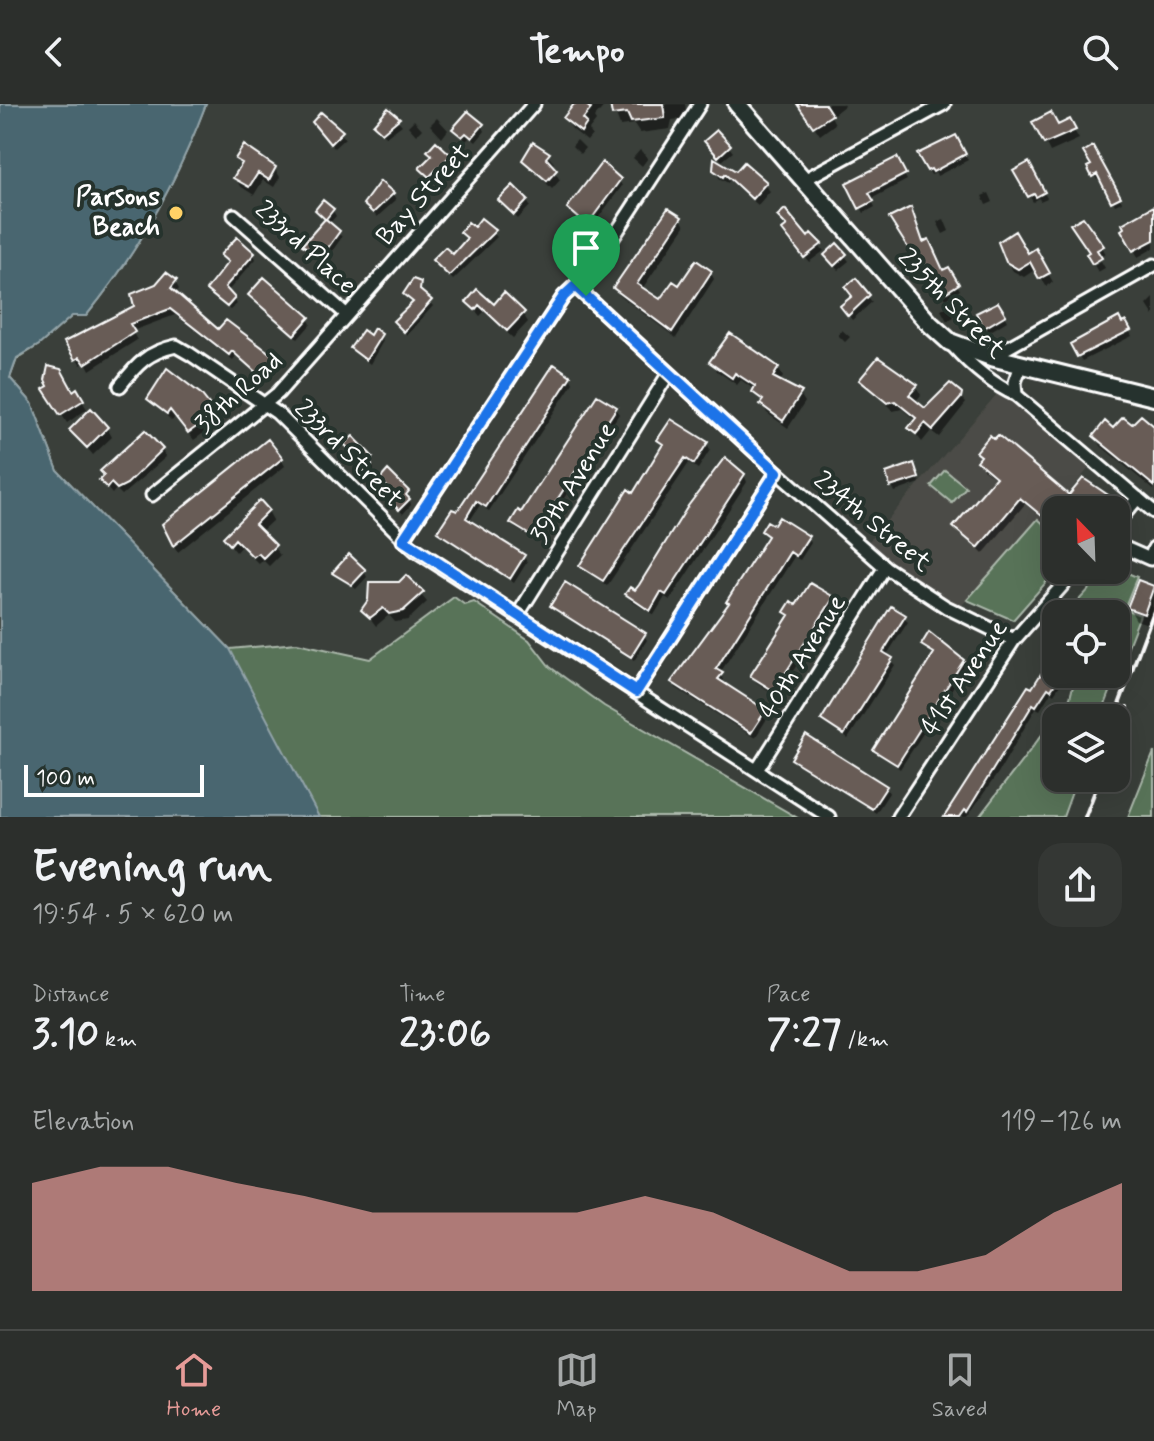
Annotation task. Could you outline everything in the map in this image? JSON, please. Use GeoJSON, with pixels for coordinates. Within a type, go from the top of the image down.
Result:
{"type":"FeatureCollection","features":[{"type":"Feature","properties":{"kind":"main road","name":"235th Street"},"geometry":{"type":"LineString","coordinates":[[737,104],[950,342]]}},
{"type":"Feature","properties":{"kind":"main road"},"geometry":{"type":"LineString","coordinates":[[950,342],[991,357],[1154,397]]}},
{"type":"Feature","properties":{"kind":"street","name":"Bay Street"},"geometry":{"type":"LineString","coordinates":[[347,315],[534,104]]}},
{"type":"Feature","properties":{"kind":"street"},"geometry":{"type":"LineString","coordinates":[[403,540],[564,296],[594,267],[700,104]]}},
{"type":"Feature","properties":{"kind":"street"},"geometry":{"type":"LineString","coordinates":[[804,180],[944,104]]}},
{"type":"Feature","properties":{"kind":"street","name":"233rd Place"},"geometry":{"type":"LineString","coordinates":[[234,215],[347,315]]}},
{"type":"Feature","properties":{"kind":"street"},"geometry":{"type":"LineString","coordinates":[[991,357],[1154,265]]}},
{"type":"Feature","properties":{"kind":"street","name":"234th Street"},"geometry":{"type":"LineString","coordinates":[[575,286],[885,567],[946,607],[1014,640]]}},
{"type":"Feature","properties":{"kind":"street","name":"38th Road"},"geometry":{"type":"LineString","coordinates":[[152,495],[264,406],[347,315]]}},
{"type":"Feature","properties":{"kind":"street","name":"235th Street"},"geometry":{"type":"LineString","coordinates":[[950,342],[990,379],[1016,395],[1154,512]]}},
{"type":"Feature","properties":{"kind":"street","name":"233rd Street"},"geometry":{"type":"LineString","coordinates":[[120,386],[141,359],[156,350],[176,346],[277,413],[353,484],[403,540],[829,817]]}},
{"type":"Feature","properties":{"kind":"street"},"geometry":{"type":"LineString","coordinates":[[1016,395],[1015,382],[1021,365]]}},
{"type":"Feature","properties":{"kind":"street","name":"39th Avenue"},"geometry":{"type":"LineString","coordinates":[[517,616],[669,373]]}},
{"type":"Feature","properties":{"kind":"street"},"geometry":{"type":"LineString","coordinates":[[636,692],[777,472]]}},
{"type":"Feature","properties":{"kind":"street"},"geometry":{"type":"LineString","coordinates":[[1130,507],[1138,498]]}},
{"type":"Feature","properties":{"kind":"street"},"geometry":{"type":"LineString","coordinates":[[1130,550],[1150,559],[1154,548]]}},
{"type":"Feature","properties":{"kind":"street","name":"40th Avenue"},"geometry":{"type":"LineString","coordinates":[[757,770],[885,567]]}},
{"type":"Feature","properties":{"kind":"street","name":"41st Avenue"},"geometry":{"type":"LineString","coordinates":[[898,817],[1014,640],[1064,584]]}},
{"type":"Feature","properties":{"kind":"shaded area"},"geometry":{"type":"Polygon","coordinates":[[[1004,386],[1094,462],[1066,496],[1042,496],[1042,521],[1038,519],[956,612],[863,548],[1004,386]]]}},
{"type":"Feature","properties":{"kind":"green space"},"geometry":{"type":"Polygon","coordinates":[[[0,104],[206,104],[169,188],[123,267],[86,316],[72,316],[39,345],[17,359],[10,378],[32,403],[58,471],[230,649],[297,643],[370,659],[454,597],[465,605],[474,602],[529,640],[550,667],[604,706],[796,817],[262,817],[0,451],[0,104]]]}},
{"type":"Feature","properties":{"kind":"green space"},"geometry":{"type":"Polygon","coordinates":[[[945,470],[966,487],[952,503],[931,486],[945,470]]]}},
{"type":"Feature","properties":{"kind":"green space"},"geometry":{"type":"Polygon","coordinates":[[[1038,519],[1042,523],[1042,584],[1045,584],[1013,620],[967,600],[1038,519]]]}},
{"type":"Feature","properties":{"kind":"green space"},"geometry":{"type":"Polygon","coordinates":[[[1130,574],[1137,577],[1128,600],[1079,600],[1094,584],[1130,584],[1130,574]]]}},
{"type":"Feature","properties":{"kind":"green space"},"geometry":{"type":"Polygon","coordinates":[[[1130,611],[1140,615],[1130,641],[1130,611]]]}},
{"type":"Feature","properties":{"kind":"green space"},"geometry":{"type":"Polygon","coordinates":[[[1072,688],[1112,688],[1105,704],[1065,704],[1072,688]]]}},
{"type":"Feature","properties":{"kind":"green space"},"geometry":{"type":"Polygon","coordinates":[[[1042,735],[1042,792],[1072,792],[1063,817],[979,817],[1042,735]]]}},
{"type":"Feature","properties":{"kind":"green space"},"geometry":{"type":"Polygon","coordinates":[[[1154,752],[1154,817],[1128,817],[1154,752]]]}},
{"type":"Feature","properties":{"kind":"water"},"geometry":{"type":"Polygon","coordinates":[[[0,104],[206,104],[169,188],[123,267],[86,316],[72,316],[39,345],[17,358],[10,378],[32,403],[58,471],[230,649],[319,817],[0,817],[0,104]]]}},
{"type":"Feature","properties":{"kind":"building"},"geometry":{"type":"Polygon","coordinates":[[[574,104],[585,104],[591,109],[583,119],[587,123],[581,132],[563,118],[574,104]]]}},
{"type":"Feature","properties":{"kind":"building"},"geometry":{"type":"Polygon","coordinates":[[[610,104],[663,104],[665,118],[631,122],[627,113],[612,115],[610,104]]]}},
{"type":"Feature","properties":{"kind":"building"},"geometry":{"type":"Polygon","coordinates":[[[797,104],[825,104],[832,115],[813,127],[797,104]]]}},
{"type":"Feature","properties":{"kind":"building"},"geometry":{"type":"Polygon","coordinates":[[[388,108],[400,118],[382,133],[373,125],[388,108]]]}},
{"type":"Feature","properties":{"kind":"building"},"geometry":{"type":"Polygon","coordinates":[[[468,111],[484,124],[472,138],[466,133],[462,137],[452,129],[468,111]]]}},
{"type":"Feature","properties":{"kind":"building"},"geometry":{"type":"Polygon","coordinates":[[[321,112],[343,131],[330,144],[312,122],[321,112]]]}},
{"type":"Feature","properties":{"kind":"building"},"geometry":{"type":"Polygon","coordinates":[[[1051,112],[1058,125],[1070,119],[1076,130],[1044,144],[1032,122],[1051,112]]]}},
{"type":"Feature","properties":{"kind":"building"},"geometry":{"type":"Polygon","coordinates":[[[717,130],[731,145],[718,157],[704,141],[717,130]]]}},
{"type":"Feature","properties":{"kind":"building"},"geometry":{"type":"Polygon","coordinates":[[[956,135],[966,154],[933,172],[931,169],[927,171],[917,154],[956,135]]]}},
{"type":"Feature","properties":{"kind":"building"},"geometry":{"type":"Polygon","coordinates":[[[436,141],[451,155],[429,177],[419,168],[432,155],[427,151],[436,141]]]}},
{"type":"Feature","properties":{"kind":"building"},"geometry":{"type":"Polygon","coordinates":[[[533,142],[550,153],[546,158],[557,170],[547,181],[522,160],[533,142]]]}},
{"type":"Feature","properties":{"kind":"building"},"geometry":{"type":"Polygon","coordinates":[[[244,145],[276,167],[269,180],[258,173],[249,187],[233,178],[242,163],[235,159],[244,145]]]}},
{"type":"Feature","properties":{"kind":"building"},"geometry":{"type":"Polygon","coordinates":[[[1093,146],[1121,197],[1111,202],[1097,174],[1092,177],[1087,167],[1091,165],[1083,152],[1093,146]]]}},
{"type":"Feature","properties":{"kind":"building"},"geometry":{"type":"Polygon","coordinates":[[[897,157],[906,174],[869,193],[874,201],[859,209],[846,183],[897,157]]]}},
{"type":"Feature","properties":{"kind":"building"},"geometry":{"type":"Polygon","coordinates":[[[714,158],[736,171],[744,162],[767,182],[752,199],[725,174],[723,177],[713,170],[714,158]]]}},
{"type":"Feature","properties":{"kind":"building"},"geometry":{"type":"Polygon","coordinates":[[[602,162],[621,179],[587,225],[567,208],[602,162]]]}},
{"type":"Feature","properties":{"kind":"building"},"geometry":{"type":"Polygon","coordinates":[[[1029,162],[1045,192],[1036,197],[1034,194],[1028,197],[1013,171],[1029,162]]]}},
{"type":"Feature","properties":{"kind":"building"},"geometry":{"type":"Polygon","coordinates":[[[380,181],[394,193],[373,213],[363,204],[380,181]]]}},
{"type":"Feature","properties":{"kind":"building"},"geometry":{"type":"Polygon","coordinates":[[[513,185],[528,200],[514,215],[498,200],[513,185]]]}},
{"type":"Feature","properties":{"kind":"building"},"geometry":{"type":"Polygon","coordinates":[[[323,200],[334,209],[326,219],[340,231],[322,256],[302,245],[325,219],[315,210],[323,200]]]}},
{"type":"Feature","properties":{"kind":"building"},"geometry":{"type":"Polygon","coordinates":[[[1154,206],[1154,240],[1133,251],[1121,230],[1124,228],[1122,224],[1154,206]]]}},
{"type":"Feature","properties":{"kind":"building"},"geometry":{"type":"Polygon","coordinates":[[[911,207],[923,242],[929,239],[943,270],[949,267],[959,284],[942,295],[923,262],[919,265],[889,218],[911,207]]]}},
{"type":"Feature","properties":{"kind":"building"},"geometry":{"type":"Polygon","coordinates":[[[668,208],[682,217],[637,284],[660,299],[673,281],[679,285],[696,260],[712,271],[672,332],[613,288],[668,208]]]}},
{"type":"Feature","properties":{"kind":"building"},"geometry":{"type":"Polygon","coordinates":[[[785,209],[808,237],[811,233],[822,244],[804,258],[782,230],[787,226],[777,216],[785,209]]]}},
{"type":"Feature","properties":{"kind":"building"},"geometry":{"type":"Polygon","coordinates":[[[1083,217],[1104,246],[1097,250],[1102,258],[1092,264],[1086,254],[1089,252],[1070,224],[1083,217]]]}},
{"type":"Feature","properties":{"kind":"building"},"geometry":{"type":"Polygon","coordinates":[[[481,218],[496,230],[449,276],[432,260],[445,247],[453,254],[467,238],[460,232],[468,222],[474,227],[481,218]]]}},
{"type":"Feature","properties":{"kind":"building"},"geometry":{"type":"Polygon","coordinates":[[[1015,231],[1028,253],[1036,248],[1050,273],[1039,279],[1030,262],[1018,269],[1006,262],[998,242],[1015,231]]]}},
{"type":"Feature","properties":{"kind":"building"},"geometry":{"type":"Polygon","coordinates":[[[237,237],[255,253],[225,287],[235,298],[227,307],[206,290],[228,262],[220,255],[237,237]]]}},
{"type":"Feature","properties":{"kind":"building"},"geometry":{"type":"Polygon","coordinates":[[[837,243],[847,254],[834,266],[824,255],[837,243]]]}},
{"type":"Feature","properties":{"kind":"building"},"geometry":{"type":"Polygon","coordinates":[[[166,272],[177,280],[171,288],[218,329],[226,320],[275,357],[259,375],[232,351],[229,355],[170,309],[130,324],[135,332],[85,364],[80,357],[75,360],[64,342],[134,306],[131,294],[156,284],[166,272]]]}},
{"type":"Feature","properties":{"kind":"building"},"geometry":{"type":"Polygon","coordinates":[[[264,277],[310,317],[294,335],[248,295],[264,277]]]}},
{"type":"Feature","properties":{"kind":"building"},"geometry":{"type":"Polygon","coordinates":[[[856,278],[870,295],[848,316],[840,306],[852,296],[845,287],[856,278]]]}},
{"type":"Feature","properties":{"kind":"building"},"geometry":{"type":"Polygon","coordinates":[[[413,279],[421,282],[420,290],[432,300],[404,332],[393,321],[413,302],[403,294],[413,279]]]}},
{"type":"Feature","properties":{"kind":"building"},"geometry":{"type":"Polygon","coordinates":[[[477,289],[494,304],[504,292],[525,312],[507,331],[479,305],[475,310],[466,302],[477,289]]]}},
{"type":"Feature","properties":{"kind":"building"},"geometry":{"type":"Polygon","coordinates":[[[998,302],[1006,315],[984,328],[976,313],[998,302]]]}},
{"type":"Feature","properties":{"kind":"building"},"geometry":{"type":"Polygon","coordinates":[[[1119,317],[1122,323],[1126,321],[1131,330],[1077,357],[1070,344],[1119,317]]]}},
{"type":"Feature","properties":{"kind":"building"},"geometry":{"type":"Polygon","coordinates":[[[374,328],[382,334],[366,360],[350,348],[363,330],[370,335],[374,328]]]}},
{"type":"Feature","properties":{"kind":"building"},"geometry":{"type":"Polygon","coordinates":[[[730,333],[779,367],[773,377],[802,392],[783,421],[760,404],[763,400],[752,392],[755,386],[735,373],[732,378],[709,362],[730,333]]]}},
{"type":"Feature","properties":{"kind":"building"},"geometry":{"type":"Polygon","coordinates":[[[878,357],[918,385],[909,395],[925,408],[950,383],[962,393],[961,398],[933,430],[925,423],[916,434],[908,428],[916,418],[895,401],[887,403],[859,380],[878,357]]]}},
{"type":"Feature","properties":{"kind":"building"},"geometry":{"type":"Polygon","coordinates":[[[554,364],[571,376],[486,507],[476,501],[466,518],[525,555],[510,579],[437,532],[452,509],[457,511],[554,364]]]}},
{"type":"Feature","properties":{"kind":"building"},"geometry":{"type":"Polygon","coordinates":[[[48,366],[61,369],[73,391],[77,388],[84,400],[60,415],[43,389],[48,386],[45,380],[48,366]]]}},
{"type":"Feature","properties":{"kind":"building"},"geometry":{"type":"Polygon","coordinates":[[[167,368],[201,394],[216,413],[188,433],[170,410],[167,414],[147,399],[167,368]]]}},
{"type":"Feature","properties":{"kind":"building"},"geometry":{"type":"Polygon","coordinates":[[[597,395],[617,407],[533,537],[510,523],[518,510],[521,512],[597,395]]]}},
{"type":"Feature","properties":{"kind":"building"},"geometry":{"type":"Polygon","coordinates":[[[91,408],[108,427],[87,448],[69,430],[91,408]]]}},
{"type":"Feature","properties":{"kind":"building"},"geometry":{"type":"Polygon","coordinates":[[[1141,415],[1154,426],[1154,486],[1093,436],[1105,421],[1113,428],[1123,417],[1132,424],[1141,415]]]}},
{"type":"Feature","properties":{"kind":"building"},"geometry":{"type":"Polygon","coordinates":[[[671,419],[708,442],[694,464],[685,458],[603,581],[579,566],[628,489],[633,493],[663,444],[657,440],[671,419]]]}},
{"type":"Feature","properties":{"kind":"building"},"geometry":{"type":"Polygon","coordinates":[[[145,430],[163,449],[127,484],[117,489],[111,483],[107,488],[99,480],[104,475],[100,471],[145,430]]]}},
{"type":"Feature","properties":{"kind":"building"},"geometry":{"type":"Polygon","coordinates":[[[990,435],[994,439],[998,435],[1069,495],[1083,478],[1110,496],[1042,496],[1042,516],[1020,498],[978,548],[953,527],[996,477],[977,461],[981,456],[976,452],[990,435]]]}},
{"type":"Feature","properties":{"kind":"building"},"geometry":{"type":"Polygon","coordinates":[[[353,436],[373,457],[369,461],[372,465],[364,472],[348,457],[352,452],[344,444],[353,436]]]}},
{"type":"Feature","properties":{"kind":"building"},"geometry":{"type":"Polygon","coordinates":[[[268,439],[283,458],[173,546],[162,524],[268,439]]]}},
{"type":"Feature","properties":{"kind":"building"},"geometry":{"type":"Polygon","coordinates":[[[725,457],[745,474],[666,595],[661,592],[650,611],[625,594],[630,587],[635,590],[639,585],[688,506],[725,457]]]}},
{"type":"Feature","properties":{"kind":"building"},"geometry":{"type":"Polygon","coordinates":[[[914,463],[919,478],[890,487],[886,473],[914,463]]]}},
{"type":"Feature","properties":{"kind":"building"},"geometry":{"type":"Polygon","coordinates":[[[388,470],[409,491],[406,495],[410,499],[399,510],[389,500],[394,495],[380,479],[388,470]]]}},
{"type":"Feature","properties":{"kind":"building"},"geometry":{"type":"Polygon","coordinates":[[[260,500],[269,510],[255,524],[276,545],[263,558],[258,553],[253,557],[235,539],[230,545],[223,537],[260,500]]]}},
{"type":"Feature","properties":{"kind":"building"},"geometry":{"type":"Polygon","coordinates":[[[779,517],[809,536],[796,556],[790,552],[716,669],[723,673],[718,679],[766,710],[751,733],[671,682],[729,603],[726,602],[768,536],[761,531],[767,521],[774,525],[779,517]]]}},
{"type":"Feature","properties":{"kind":"building"},"geometry":{"type":"Polygon","coordinates":[[[349,554],[366,570],[352,585],[332,573],[349,554]]]}},
{"type":"Feature","properties":{"kind":"building"},"geometry":{"type":"Polygon","coordinates":[[[406,575],[424,592],[403,611],[389,614],[383,608],[370,618],[361,610],[368,600],[369,582],[399,582],[406,575]]]}},
{"type":"Feature","properties":{"kind":"building"},"geometry":{"type":"Polygon","coordinates":[[[1138,580],[1154,586],[1144,614],[1130,609],[1138,580]]]}},
{"type":"Feature","properties":{"kind":"building"},"geometry":{"type":"Polygon","coordinates":[[[565,582],[646,633],[631,657],[550,606],[565,582]]]}},
{"type":"Feature","properties":{"kind":"building"},"geometry":{"type":"Polygon","coordinates":[[[810,583],[834,597],[774,691],[750,676],[789,615],[784,612],[791,601],[796,605],[810,583]]]}},
{"type":"Feature","properties":{"kind":"building"},"geometry":{"type":"Polygon","coordinates":[[[891,606],[906,615],[883,652],[893,658],[844,735],[821,720],[891,606]]]}},
{"type":"Feature","properties":{"kind":"building"},"geometry":{"type":"Polygon","coordinates":[[[929,632],[964,660],[897,765],[873,750],[934,653],[921,645],[929,632]]]}},
{"type":"Feature","properties":{"kind":"building"},"geometry":{"type":"Polygon","coordinates":[[[1042,672],[1042,688],[1048,688],[1036,706],[1033,704],[967,812],[965,810],[960,817],[944,817],[1028,686],[1032,688],[1042,672]]]}},
{"type":"Feature","properties":{"kind":"building"},"geometry":{"type":"Polygon","coordinates":[[[806,735],[887,786],[872,809],[791,759],[806,735]]]}},
{"type":"Feature","properties":{"kind":"railway"},"geometry":{"type":"LineString","coordinates":[[1119,704],[1154,611]]}},
{"type":"Feature","properties":{"kind":"railway"},"geometry":{"type":"LineString","coordinates":[[1085,817],[1095,792]]}},
{"type":"Feature","properties":{"kind":"place","name":"Parsons Beach"},"geometry":{"type":"Point","coordinates":[176,213]}},
{"type":"Feature","properties":{"kind":"route"},"geometry":{"type":"LineString","coordinates":[[575,286],[586,296],[777,472],[636,692],[403,540],[564,296],[575,286]]}}]}
